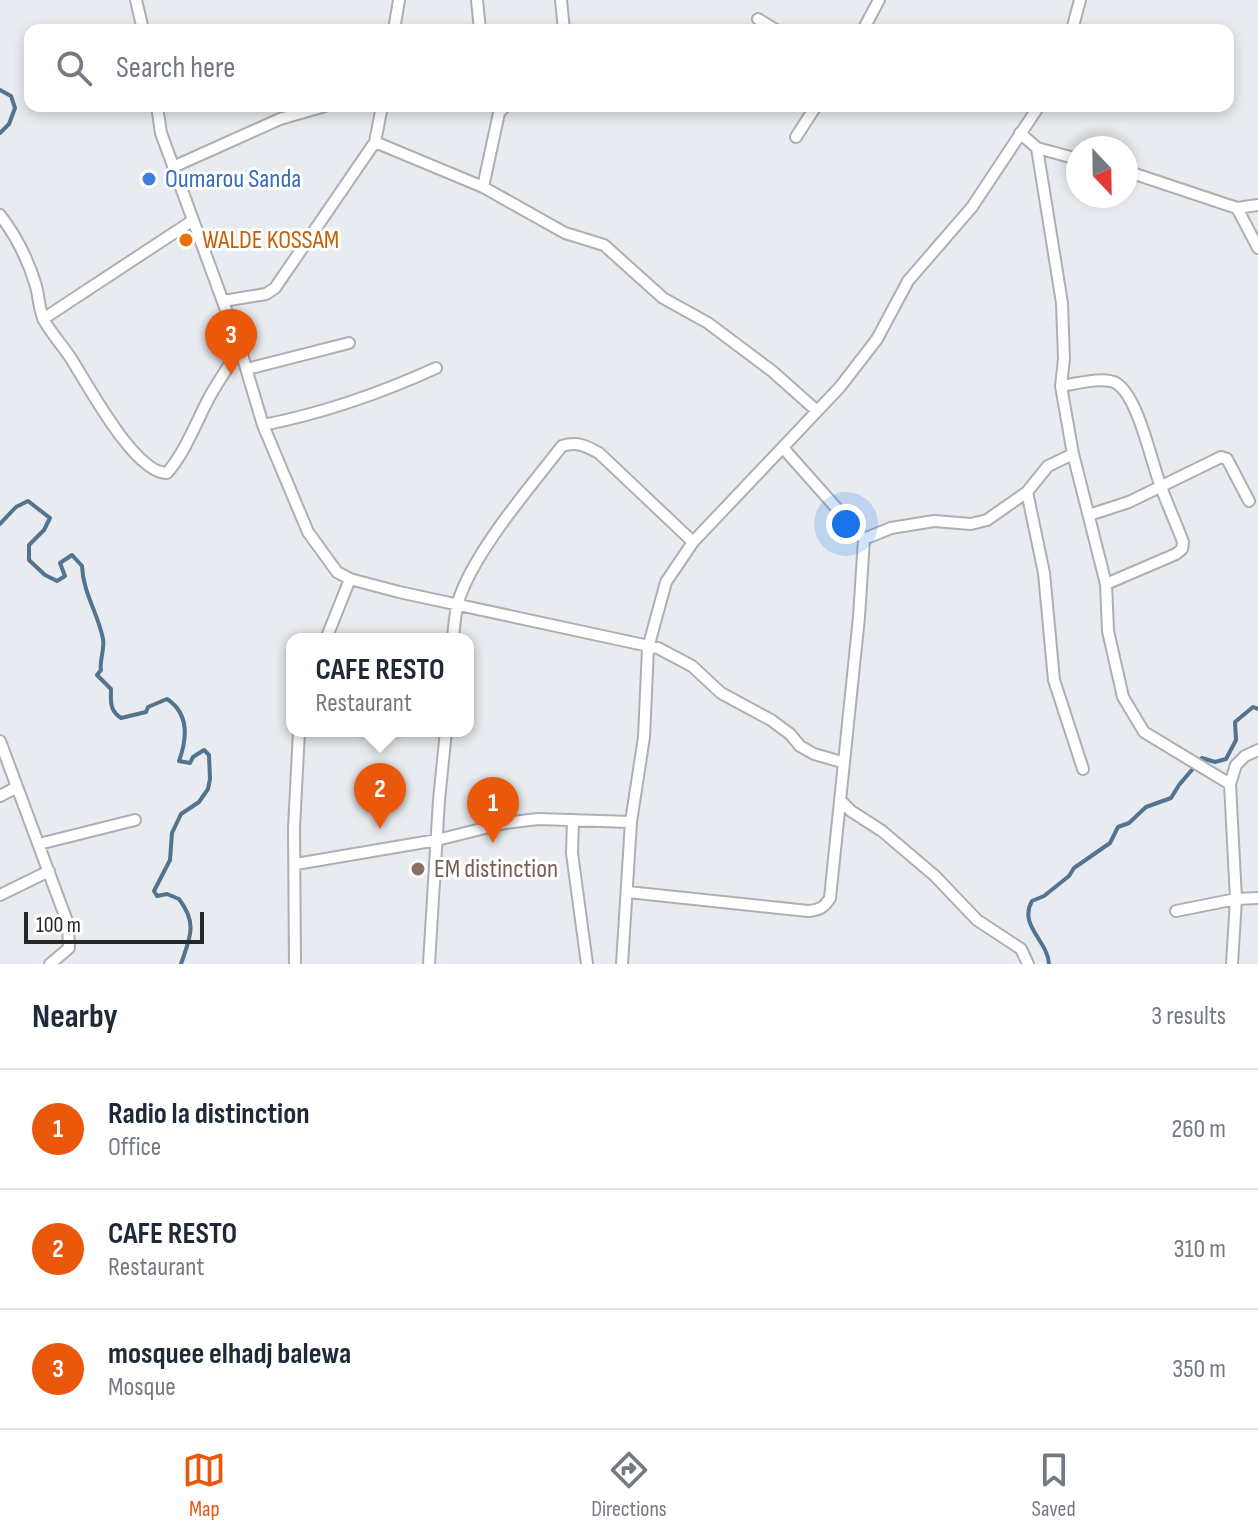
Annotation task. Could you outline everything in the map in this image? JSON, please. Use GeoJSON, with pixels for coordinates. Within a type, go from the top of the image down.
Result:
{"type":"FeatureCollection","features":[{"type":"Feature","properties":{"kind":"street"},"geometry":{"type":"LineString","coordinates":[[136,0],[142,24]]}},
{"type":"Feature","properties":{"kind":"street"},"geometry":{"type":"LineString","coordinates":[[395,24],[399,0]]}},
{"type":"Feature","properties":{"kind":"street"},"geometry":{"type":"LineString","coordinates":[[477,0],[479,24]]}},
{"type":"Feature","properties":{"kind":"street"},"geometry":{"type":"LineString","coordinates":[[561,0],[563,24]]}},
{"type":"Feature","properties":{"kind":"street"},"geometry":{"type":"LineString","coordinates":[[866,24],[879,0]]}},
{"type":"Feature","properties":{"kind":"street"},"geometry":{"type":"LineString","coordinates":[[1074,24],[1080,0]]}},
{"type":"Feature","properties":{"kind":"street"},"geometry":{"type":"LineString","coordinates":[[758,19],[766,24]]}},
{"type":"Feature","properties":{"kind":"street"},"geometry":{"type":"LineString","coordinates":[[158,112],[161,133],[240,348],[263,425],[308,532],[337,572],[350,579],[457,605],[658,648],[683,660],[721,693],[771,720],[800,746],[814,754],[842,762]]}},
{"type":"Feature","properties":{"kind":"street"},"geometry":{"type":"LineString","coordinates":[[173,167],[280,119],[304,112]]}},
{"type":"Feature","properties":{"kind":"street"},"geometry":{"type":"LineString","coordinates":[[223,301],[266,294],[275,288],[375,142],[381,112]]}},
{"type":"Feature","properties":{"kind":"street"},"geometry":{"type":"LineString","coordinates":[[483,187],[500,112]]}},
{"type":"Feature","properties":{"kind":"street"},"geometry":{"type":"LineString","coordinates":[[796,137],[812,112]]}},
{"type":"Feature","properties":{"kind":"street"},"geometry":{"type":"LineString","coordinates":[[622,964],[631,822],[644,737],[648,648],[666,582],[693,542],[840,387],[877,339],[908,281],[972,207],[1035,112]]}},
{"type":"Feature","properties":{"kind":"street"},"geometry":{"type":"LineString","coordinates":[[1020,133],[1037,148],[1066,156]]}},
{"type":"Feature","properties":{"kind":"street"},"geometry":{"type":"LineString","coordinates":[[375,142],[483,187],[565,233],[604,245],[663,298],[708,323],[772,371],[817,411]]}},
{"type":"Feature","properties":{"kind":"street"},"geometry":{"type":"LineString","coordinates":[[1037,148],[1062,303],[1064,359],[1061,386],[1073,454],[1106,584],[1108,631],[1123,697],[1144,732],[1230,784]]}},
{"type":"Feature","properties":{"kind":"street"},"geometry":{"type":"LineString","coordinates":[[1138,175],[1237,208],[1258,205]]}},
{"type":"Feature","properties":{"kind":"street"},"geometry":{"type":"LineString","coordinates":[[1237,208],[1258,248]]}},
{"type":"Feature","properties":{"kind":"street"},"geometry":{"type":"LineString","coordinates":[[0,215],[28,259],[43,319],[108,419],[146,463],[161,473],[167,473],[184,448],[211,394],[240,348]]}},
{"type":"Feature","properties":{"kind":"street"},"geometry":{"type":"LineString","coordinates":[[43,319],[192,221]]}},
{"type":"Feature","properties":{"kind":"street"},"geometry":{"type":"LineString","coordinates":[[247,369],[349,343]]}},
{"type":"Feature","properties":{"kind":"street"},"geometry":{"type":"LineString","coordinates":[[263,425],[355,403],[436,368]]}},
{"type":"Feature","properties":{"kind":"street"},"geometry":{"type":"LineString","coordinates":[[1061,386],[1106,381],[1116,383],[1138,415],[1183,542],[1182,549],[1106,584]]}},
{"type":"Feature","properties":{"kind":"street"},"geometry":{"type":"LineString","coordinates":[[454,633],[463,587],[498,529],[562,446],[572,443],[584,445],[599,453],[693,542]]}},
{"type":"Feature","properties":{"kind":"street"},"geometry":{"type":"LineString","coordinates":[[628,892],[819,910],[830,898],[864,539],[784,449]]}},
{"type":"Feature","properties":{"kind":"street"},"geometry":{"type":"LineString","coordinates":[[864,539],[891,528],[934,521],[971,524],[987,520],[1027,492],[1048,466],[1073,454]]}},
{"type":"Feature","properties":{"kind":"street"},"geometry":{"type":"LineString","coordinates":[[1089,515],[1129,502],[1221,457],[1227,459],[1249,501]]}},
{"type":"Feature","properties":{"kind":"street"},"geometry":{"type":"LineString","coordinates":[[1027,492],[1044,573],[1054,680],[1083,769]]}},
{"type":"Feature","properties":{"kind":"street"},"geometry":{"type":"LineString","coordinates":[[328,633],[350,579]]}},
{"type":"Feature","properties":{"kind":"street"},"geometry":{"type":"LineString","coordinates":[[295,964],[294,828],[299,737]]}},
{"type":"Feature","properties":{"kind":"street"},"geometry":{"type":"LineString","coordinates":[[429,964],[445,737]]}},
{"type":"Feature","properties":{"kind":"street"},"geometry":{"type":"LineString","coordinates":[[0,741],[68,924],[69,948],[50,964]]}},
{"type":"Feature","properties":{"kind":"street"},"geometry":{"type":"LineString","coordinates":[[1232,964],[1236,899],[1230,784],[1236,765],[1258,750]]}},
{"type":"Feature","properties":{"kind":"street"},"geometry":{"type":"LineString","coordinates":[[0,796],[17,787]]}},
{"type":"Feature","properties":{"kind":"street"},"geometry":{"type":"LineString","coordinates":[[840,800],[935,876],[977,920],[1021,949],[1028,964]]}},
{"type":"Feature","properties":{"kind":"street"},"geometry":{"type":"LineString","coordinates":[[296,864],[437,840],[505,823],[538,819],[631,822]]}},
{"type":"Feature","properties":{"kind":"street"},"geometry":{"type":"LineString","coordinates":[[39,844],[135,820]]}},
{"type":"Feature","properties":{"kind":"street"},"geometry":{"type":"LineString","coordinates":[[573,820],[572,853],[587,964]]}},
{"type":"Feature","properties":{"kind":"street"},"geometry":{"type":"LineString","coordinates":[[0,895],[49,871]]}},
{"type":"Feature","properties":{"kind":"street"},"geometry":{"type":"LineString","coordinates":[[1176,911],[1236,899],[1258,898]]}},
{"type":"Feature","properties":{"kind":"waterway"},"geometry":{"type":"LineString","coordinates":[[0,90],[11,96],[15,108],[9,124],[0,133]]}},
{"type":"Feature","properties":{"kind":"waterway"},"geometry":{"type":"LineString","coordinates":[[0,524],[16,507],[28,501],[50,518],[44,530],[29,545],[29,560],[57,581],[65,576],[60,563],[72,555],[82,566],[103,639],[101,670],[97,675],[111,689],[114,712],[121,718],[146,712],[148,707],[167,699],[180,712],[185,727],[179,761],[190,763],[204,750],[209,755],[208,789],[199,802],[181,814],[172,833],[170,860],[154,891],[157,896],[167,894],[179,899],[189,916],[189,938],[181,964]]}},
{"type":"Feature","properties":{"kind":"waterway"},"geometry":{"type":"LineString","coordinates":[[1049,964],[1029,918],[1032,901],[1044,896],[1069,876],[1074,868],[1110,843],[1118,827],[1129,823],[1146,807],[1171,798],[1202,758],[1215,762],[1226,759],[1236,740],[1235,722],[1253,707],[1258,709]]}},
{"type":"Feature","properties":{"kind":"place","name":"Oumarou Sanda"},"geometry":{"type":"Point","coordinates":[149,179]}},
{"type":"Feature","properties":{"kind":"place","name":"WALDE KOSSAM"},"geometry":{"type":"Point","coordinates":[186,240]}},
{"type":"Feature","properties":{"kind":"place","name":"mosquee elhadj balewa"},"geometry":{"type":"Point","coordinates":[231,375]}},
{"type":"Feature","properties":{"kind":"place","name":"CAFE RESTO"},"geometry":{"type":"Point","coordinates":[380,829]}},
{"type":"Feature","properties":{"kind":"place","name":"Radio la distinction"},"geometry":{"type":"Point","coordinates":[493,843]}},
{"type":"Feature","properties":{"kind":"place","name":"EM distinction"},"geometry":{"type":"Point","coordinates":[418,869]}}]}
